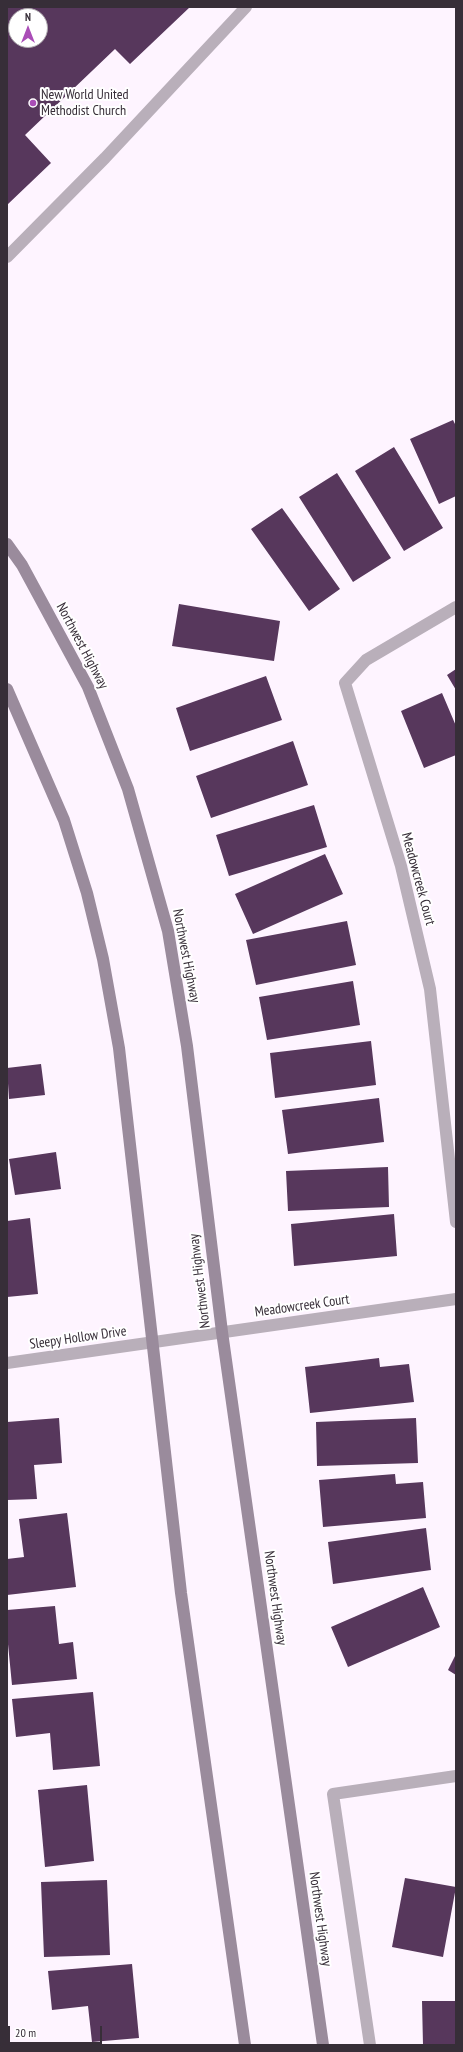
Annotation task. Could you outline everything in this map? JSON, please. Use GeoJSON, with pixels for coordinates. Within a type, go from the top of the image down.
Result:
{"type":"FeatureCollection","features":[{"type":"Feature","properties":{"kind":"main road","name":"Northwest Highway"},"geometry":{"type":"LineString","coordinates":[[7,544],[22,565],[88,687],[128,789],[149,858],[168,931],[187,1046],[222,1332],[323,2045]]}},
{"type":"Feature","properties":{"kind":"main road"},"geometry":{"type":"LineString","coordinates":[[7,689],[64,820],[87,893],[103,958],[119,1048],[181,1593],[245,2045]]}},
{"type":"Feature","properties":{"kind":"street"},"geometry":{"type":"LineString","coordinates":[[7,257],[105,158],[246,7]]}},
{"type":"Feature","properties":{"kind":"street","name":"Meadowcreek Court"},"geometry":{"type":"LineString","coordinates":[[456,607],[366,660],[345,683],[401,866],[430,989],[456,1222]]}},
{"type":"Feature","properties":{"kind":"street","name":"Meadowcreek Court"},"geometry":{"type":"LineString","coordinates":[[153,1343],[456,1299]]}},
{"type":"Feature","properties":{"kind":"street","name":"Sleepy Hollow Drive"},"geometry":{"type":"LineString","coordinates":[[7,1363],[153,1343]]}},
{"type":"Feature","properties":{"kind":"street"},"geometry":{"type":"LineString","coordinates":[[370,2045],[333,1794],[456,1776]]}},
{"type":"Feature","properties":{"kind":"building","name":"New World United Methodist Church"},"geometry":{"type":"Polygon","coordinates":[[[7,7],[190,7],[130,64],[115,49],[25,135],[51,163],[7,205],[7,7]]]}},
{"type":"Feature","properties":{"kind":"building"},"geometry":{"type":"Polygon","coordinates":[[[453,420],[456,426],[456,496],[439,504],[410,439],[453,420]]]}},
{"type":"Feature","properties":{"kind":"building"},"geometry":{"type":"Polygon","coordinates":[[[394,447],[443,528],[404,551],[355,471],[394,447]]]}},
{"type":"Feature","properties":{"kind":"building"},"geometry":{"type":"Polygon","coordinates":[[[337,473],[391,558],[353,582],[299,497],[337,473]]]}},
{"type":"Feature","properties":{"kind":"building"},"geometry":{"type":"Polygon","coordinates":[[[282,508],[340,589],[309,611],[251,529],[282,508]]]}},
{"type":"Feature","properties":{"kind":"building"},"geometry":{"type":"Polygon","coordinates":[[[179,604],[280,621],[274,661],[172,646],[179,604]]]}},
{"type":"Feature","properties":{"kind":"building"},"geometry":{"type":"Polygon","coordinates":[[[456,669],[456,690],[447,675],[456,669]]]}},
{"type":"Feature","properties":{"kind":"building"},"geometry":{"type":"Polygon","coordinates":[[[266,676],[282,720],[190,751],[176,708],[266,676]]]}},
{"type":"Feature","properties":{"kind":"building"},"geometry":{"type":"Polygon","coordinates":[[[442,693],[456,726],[456,755],[424,768],[401,711],[442,693]]]}},
{"type":"Feature","properties":{"kind":"building"},"geometry":{"type":"Polygon","coordinates":[[[293,741],[308,785],[211,818],[196,776],[293,741]]]}},
{"type":"Feature","properties":{"kind":"building"},"geometry":{"type":"Polygon","coordinates":[[[314,805],[327,847],[229,876],[216,835],[314,805]]]}},
{"type":"Feature","properties":{"kind":"building"},"geometry":{"type":"Polygon","coordinates":[[[325,854],[343,894],[253,934],[235,894],[325,854]]]}},
{"type":"Feature","properties":{"kind":"building"},"geometry":{"type":"Polygon","coordinates":[[[347,921],[356,965],[256,985],[246,940],[347,921]]]}},
{"type":"Feature","properties":{"kind":"building"},"geometry":{"type":"Polygon","coordinates":[[[353,981],[360,1025],[267,1040],[259,997],[353,981]]]}},
{"type":"Feature","properties":{"kind":"building"},"geometry":{"type":"Polygon","coordinates":[[[371,1041],[376,1085],[275,1098],[270,1053],[371,1041]]]}},
{"type":"Feature","properties":{"kind":"building"},"geometry":{"type":"Polygon","coordinates":[[[41,1064],[45,1095],[9,1099],[7,1068],[41,1064]]]}},
{"type":"Feature","properties":{"kind":"building"},"geometry":{"type":"Polygon","coordinates":[[[379,1098],[384,1142],[288,1154],[282,1110],[379,1098]]]}},
{"type":"Feature","properties":{"kind":"building"},"geometry":{"type":"Polygon","coordinates":[[[56,1152],[61,1189],[15,1195],[9,1159],[56,1152]]]}},
{"type":"Feature","properties":{"kind":"building"},"geometry":{"type":"Polygon","coordinates":[[[388,1167],[389,1207],[288,1211],[286,1171],[388,1167]]]}},
{"type":"Feature","properties":{"kind":"building"},"geometry":{"type":"Polygon","coordinates":[[[394,1214],[397,1256],[294,1266],[291,1224],[394,1214]]]}},
{"type":"Feature","properties":{"kind":"building"},"geometry":{"type":"Polygon","coordinates":[[[30,1218],[38,1294],[7,1297],[7,1221],[30,1218]]]}},
{"type":"Feature","properties":{"kind":"building"},"geometry":{"type":"Polygon","coordinates":[[[379,1358],[380,1367],[409,1364],[414,1402],[310,1413],[305,1367],[379,1358]]]}},
{"type":"Feature","properties":{"kind":"building"},"geometry":{"type":"Polygon","coordinates":[[[59,1418],[62,1463],[34,1465],[37,1499],[7,1500],[7,1422],[59,1418]]]}},
{"type":"Feature","properties":{"kind":"building"},"geometry":{"type":"Polygon","coordinates":[[[416,1418],[418,1463],[317,1466],[316,1422],[416,1418]]]}},
{"type":"Feature","properties":{"kind":"building"},"geometry":{"type":"Polygon","coordinates":[[[395,1474],[396,1484],[423,1482],[426,1518],[323,1527],[319,1480],[395,1474]]]}},
{"type":"Feature","properties":{"kind":"building"},"geometry":{"type":"Polygon","coordinates":[[[67,1513],[76,1587],[7,1595],[7,1559],[24,1557],[19,1519],[67,1513]]]}},
{"type":"Feature","properties":{"kind":"building"},"geometry":{"type":"Polygon","coordinates":[[[426,1528],[431,1570],[333,1584],[328,1542],[426,1528]]]}},
{"type":"Feature","properties":{"kind":"building"},"geometry":{"type":"Polygon","coordinates":[[[423,1587],[440,1627],[348,1667],[331,1627],[423,1587]]]}},
{"type":"Feature","properties":{"kind":"building"},"geometry":{"type":"Polygon","coordinates":[[[55,1606],[59,1644],[73,1642],[77,1679],[12,1685],[7,1634],[7,1610],[55,1606]]]}},
{"type":"Feature","properties":{"kind":"building"},"geometry":{"type":"Polygon","coordinates":[[[456,1654],[456,1675],[448,1670],[456,1654]]]}},
{"type":"Feature","properties":{"kind":"building"},"geometry":{"type":"Polygon","coordinates":[[[93,1692],[100,1766],[53,1770],[50,1733],[16,1737],[12,1699],[93,1692]]]}},
{"type":"Feature","properties":{"kind":"building"},"geometry":{"type":"Polygon","coordinates":[[[87,1785],[94,1861],[45,1867],[38,1790],[87,1785]]]}},
{"type":"Feature","properties":{"kind":"building"},"geometry":{"type":"Polygon","coordinates":[[[405,1878],[456,1887],[443,1957],[392,1947],[405,1878]]]}},
{"type":"Feature","properties":{"kind":"building"},"geometry":{"type":"Polygon","coordinates":[[[107,1880],[110,1955],[44,1957],[41,1882],[107,1880]]]}},
{"type":"Feature","properties":{"kind":"building"},"geometry":{"type":"Polygon","coordinates":[[[132,1964],[139,2038],[92,2042],[88,2006],[52,2010],[48,1971],[132,1964]]]}},
{"type":"Feature","properties":{"kind":"building"},"geometry":{"type":"Polygon","coordinates":[[[422,2001],[456,2001],[456,2045],[423,2045],[422,2001]]]}},
{"type":"Feature","properties":{"kind":"place","name":"New World United Methodist Church"},"geometry":{"type":"Point","coordinates":[33,103]}}]}
